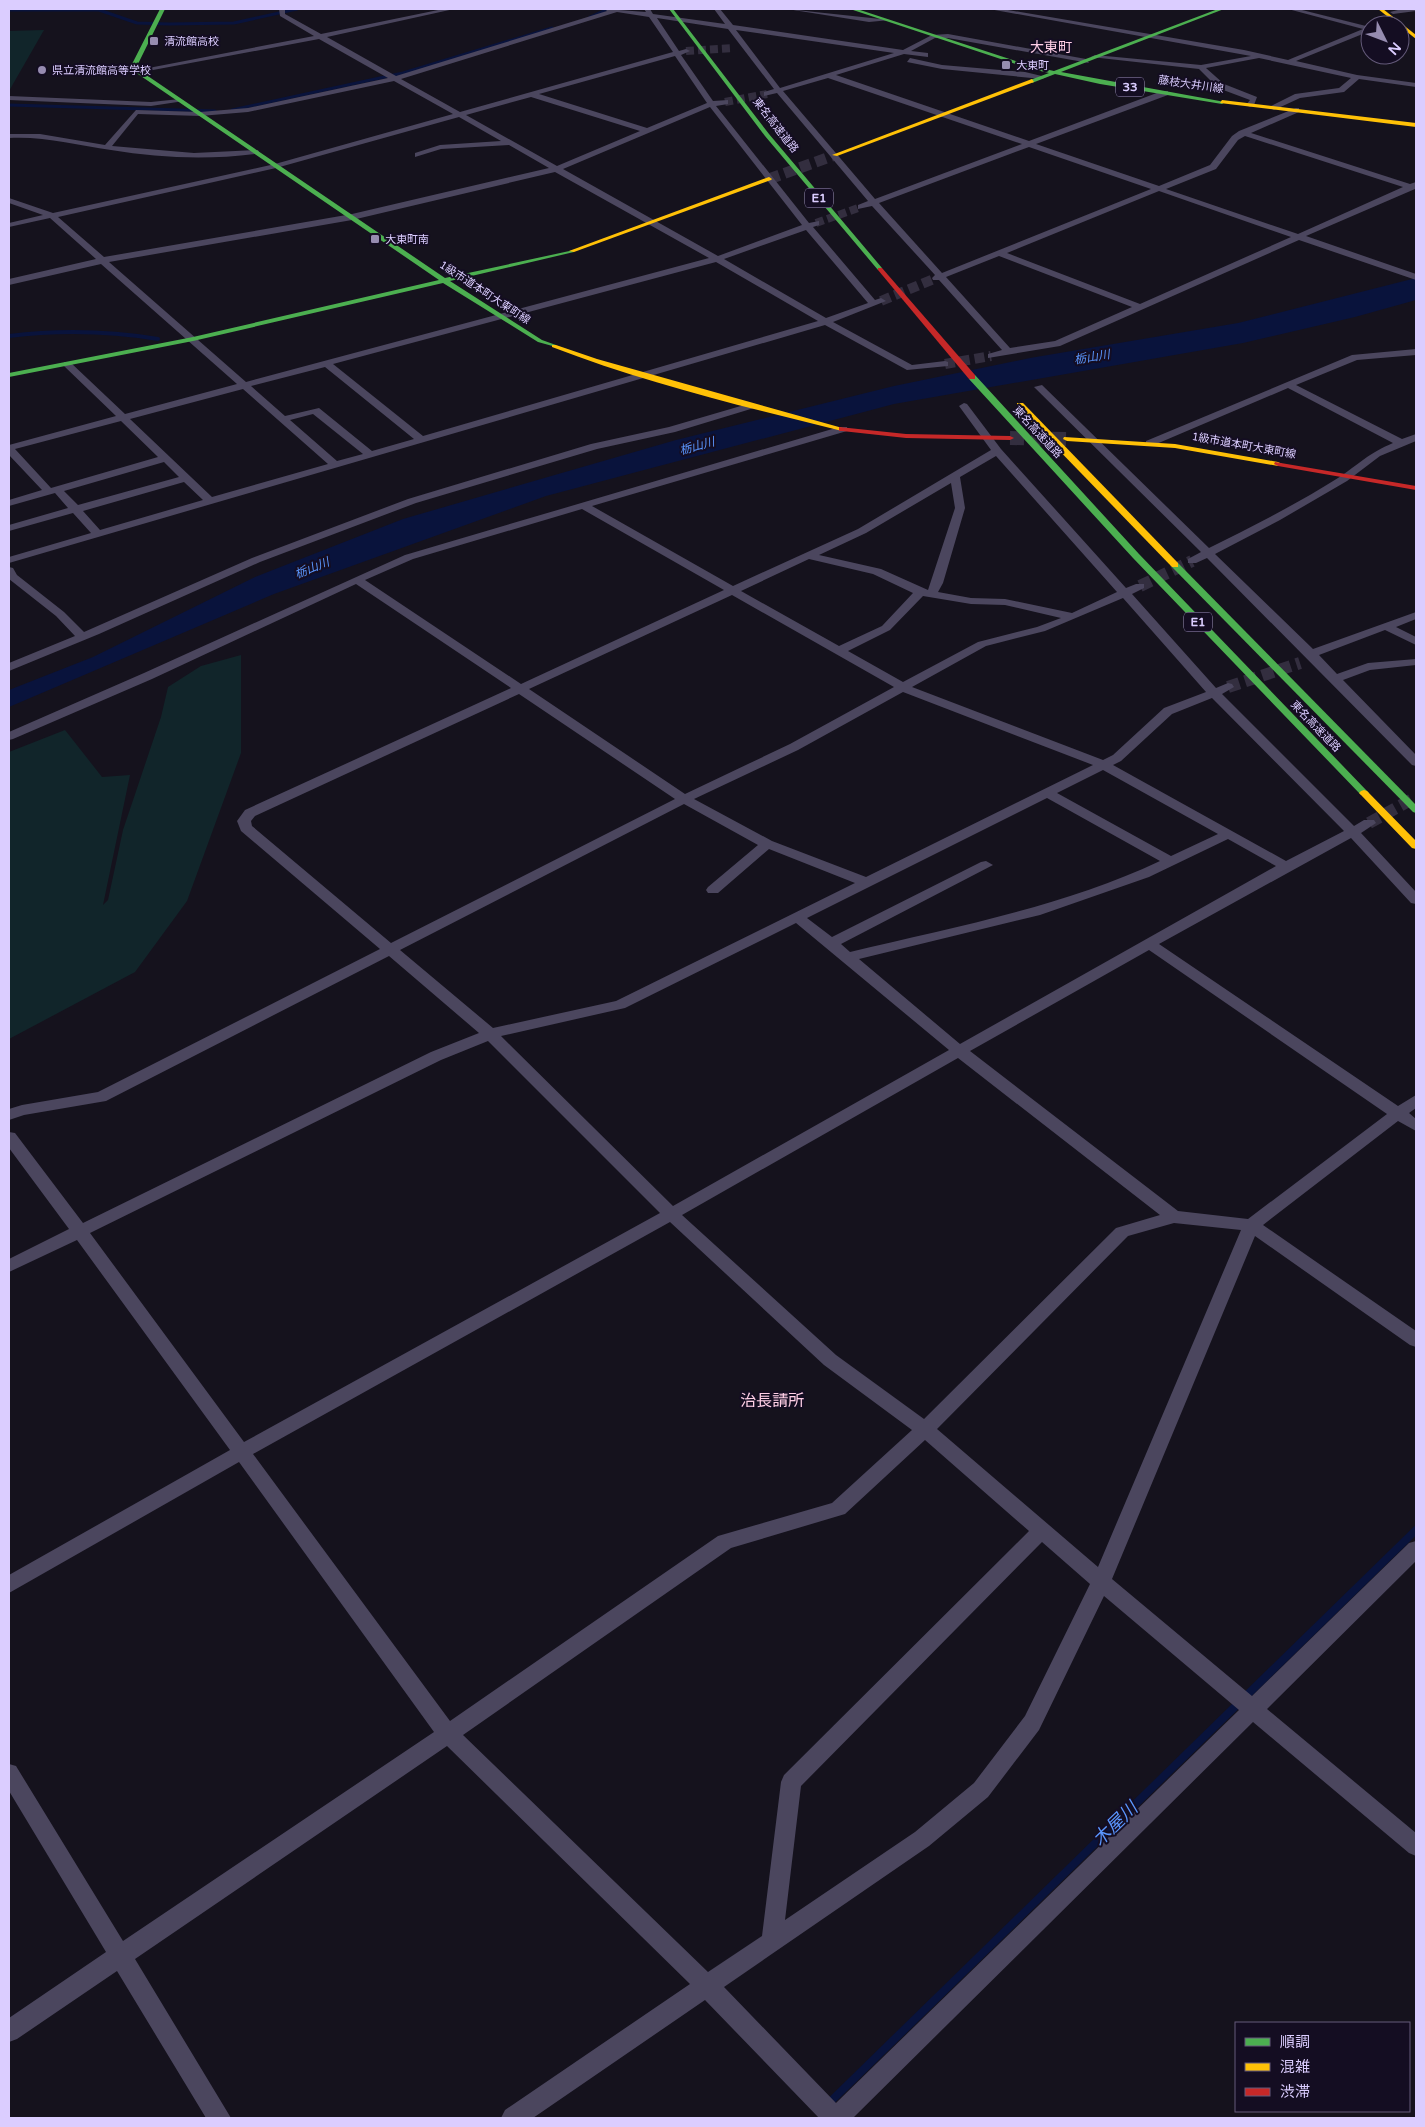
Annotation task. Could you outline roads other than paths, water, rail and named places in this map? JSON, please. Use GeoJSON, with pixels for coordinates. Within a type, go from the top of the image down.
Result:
{"type":"FeatureCollection","features":[{"type":"Feature","properties":{"kind":"main road"},"geometry":{"type":"LineString","coordinates":[[137,71],[134,66],[162,9]]}},
{"type":"Feature","properties":{"kind":"main road"},"geometry":{"type":"LineString","coordinates":[[688,9],[701,28]]}},
{"type":"Feature","properties":{"kind":"main road","name":"藤枝大井川線"},"geometry":{"type":"LineString","coordinates":[[853,9],[876,12],[887,20],[1055,73],[1165,93],[1416,125]]}},
{"type":"Feature","properties":{"kind":"main road"},"geometry":{"type":"LineString","coordinates":[[835,155],[1222,9]]}},
{"type":"Feature","properties":{"kind":"main road"},"geometry":{"type":"LineString","coordinates":[[1391,10],[1416,31]]}},
{"type":"Feature","properties":{"kind":"main road","name":"東名高速道路"},"geometry":{"type":"LineString","coordinates":[[677,17],[800,176],[959,365],[1216,640],[1416,846]]}},
{"type":"Feature","properties":{"kind":"main road","name":"1級市道本町大東町線"},"geometry":{"type":"LineString","coordinates":[[137,71],[498,317],[546,344],[754,407],[839,428],[906,436],[1010,438]]}},
{"type":"Feature","properties":{"kind":"main road"},"geometry":{"type":"LineString","coordinates":[[9,375],[193,339],[562,255],[769,179]]}},
{"type":"Feature","properties":{"kind":"main road","name":"東名高速道路"},"geometry":{"type":"LineString","coordinates":[[1011,396],[1312,706],[1416,810]]}},
{"type":"Feature","properties":{"kind":"main road","name":"1級市道本町大東町線"},"geometry":{"type":"LineString","coordinates":[[1067,439],[1150,443],[1416,488]]}},
{"type":"Feature","properties":{"kind":"street"},"geometry":{"type":"LineString","coordinates":[[137,71],[158,69],[451,9]]}},
{"type":"Feature","properties":{"kind":"street"},"geometry":{"type":"LineString","coordinates":[[608,9],[650,12],[729,26],[925,55]]}},
{"type":"Feature","properties":{"kind":"street"},"geometry":{"type":"LineString","coordinates":[[717,9],[780,92],[938,278],[1008,351]]}},
{"type":"Feature","properties":{"kind":"street"},"geometry":{"type":"LineString","coordinates":[[790,9],[869,20],[887,20]]}},
{"type":"Feature","properties":{"kind":"street"},"geometry":{"type":"LineString","coordinates":[[992,9],[1262,56],[1357,77],[1416,85]]}},
{"type":"Feature","properties":{"kind":"street"},"geometry":{"type":"LineString","coordinates":[[1013,12],[1021,9]]}},
{"type":"Feature","properties":{"kind":"street"},"geometry":{"type":"LineString","coordinates":[[1291,9],[1360,26]]}},
{"type":"Feature","properties":{"kind":"street"},"geometry":{"type":"LineString","coordinates":[[1391,10],[1416,9]]}},
{"type":"Feature","properties":{"kind":"street"},"geometry":{"type":"LineString","coordinates":[[107,147],[136,112],[200,114],[248,110],[397,78],[617,10]]}},
{"type":"Feature","properties":{"kind":"street"},"geometry":{"type":"LineString","coordinates":[[282,11],[321,36],[461,116],[910,368],[945,364]]}},
{"type":"Feature","properties":{"kind":"street"},"geometry":{"type":"LineString","coordinates":[[9,560],[826,322],[877,303],[812,225],[769,179],[711,104],[650,12]]}},
{"type":"Feature","properties":{"kind":"street"},"geometry":{"type":"LineString","coordinates":[[739,38],[762,31]]}},
{"type":"Feature","properties":{"kind":"street"},"geometry":{"type":"LineString","coordinates":[[1288,62],[1360,33]]}},
{"type":"Feature","properties":{"kind":"street"},"geometry":{"type":"LineString","coordinates":[[762,99],[904,52],[934,36],[948,36],[1090,59],[1201,67],[1262,56]]}},
{"type":"Feature","properties":{"kind":"street"},"geometry":{"type":"LineString","coordinates":[[733,48],[746,47]]}},
{"type":"Feature","properties":{"kind":"street"},"geometry":{"type":"LineString","coordinates":[[9,225],[276,166],[461,116],[530,94],[686,51]]}},
{"type":"Feature","properties":{"kind":"street"},"geometry":{"type":"LineString","coordinates":[[893,56],[934,67],[1017,73],[1042,78]]}},
{"type":"Feature","properties":{"kind":"street"},"geometry":{"type":"LineString","coordinates":[[1201,67],[1221,86],[1254,99],[1250,105]]}},
{"type":"Feature","properties":{"kind":"street"},"geometry":{"type":"LineString","coordinates":[[831,76],[940,115],[1031,144],[1414,276]]}},
{"type":"Feature","properties":{"kind":"street"},"geometry":{"type":"LineString","coordinates":[[1274,108],[1298,96],[1341,90],[1357,77]]}},
{"type":"Feature","properties":{"kind":"street"},"geometry":{"type":"LineString","coordinates":[[854,210],[1165,93]]}},
{"type":"Feature","properties":{"kind":"street"},"geometry":{"type":"LineString","coordinates":[[530,94],[649,131]]}},
{"type":"Feature","properties":{"kind":"street"},"geometry":{"type":"LineString","coordinates":[[9,98],[151,104],[180,101]]}},
{"type":"Feature","properties":{"kind":"street"},"geometry":{"type":"LineString","coordinates":[[9,282],[104,260],[352,217],[556,169],[711,104],[725,102]]}},
{"type":"Feature","properties":{"kind":"street"},"geometry":{"type":"LineString","coordinates":[[938,278],[1213,167],[1218,163],[1235,138],[1242,133],[1296,110]]}},
{"type":"Feature","properties":{"kind":"street"},"geometry":{"type":"LineString","coordinates":[[1242,133],[1414,186]]}},
{"type":"Feature","properties":{"kind":"street"},"geometry":{"type":"LineString","coordinates":[[9,136],[50,136],[107,147],[196,155],[255,152]]}},
{"type":"Feature","properties":{"kind":"street"},"geometry":{"type":"LineString","coordinates":[[418,155],[440,147],[509,143]]}},
{"type":"Feature","properties":{"kind":"street"},"geometry":{"type":"LineString","coordinates":[[986,362],[1008,351],[1057,344],[1414,186]]}},
{"type":"Feature","properties":{"kind":"street"},"geometry":{"type":"LineString","coordinates":[[9,200],[52,215],[246,384],[334,464]]}},
{"type":"Feature","properties":{"kind":"street"},"geometry":{"type":"LineString","coordinates":[[9,448],[717,259],[812,225]]}},
{"type":"Feature","properties":{"kind":"street"},"geometry":{"type":"LineString","coordinates":[[1000,253],[1140,307]]}},
{"type":"Feature","properties":{"kind":"street"},"geometry":{"type":"LineString","coordinates":[[1150,443],[1355,356],[1416,352]]}},
{"type":"Feature","properties":{"kind":"street"},"geometry":{"type":"LineString","coordinates":[[326,363],[420,440]]}},
{"type":"Feature","properties":{"kind":"street"},"geometry":{"type":"LineString","coordinates":[[67,364],[210,501]]}},
{"type":"Feature","properties":{"kind":"street"},"geometry":{"type":"LineString","coordinates":[[1289,385],[1401,443]]}},
{"type":"Feature","properties":{"kind":"street"},"geometry":{"type":"LineString","coordinates":[[1039,386],[1312,656],[1416,762]]}},
{"type":"Feature","properties":{"kind":"street"},"geometry":{"type":"LineString","coordinates":[[964,406],[996,451],[1126,593],[1213,692],[1351,830],[1416,900]]}},
{"type":"Feature","properties":{"kind":"street"},"geometry":{"type":"LineString","coordinates":[[9,667],[256,560],[412,501],[586,449],[671,430],[754,407]]}},
{"type":"Feature","properties":{"kind":"street"},"geometry":{"type":"LineString","coordinates":[[284,419],[315,410],[369,454]]}},
{"type":"Feature","properties":{"kind":"street"},"geometry":{"type":"LineString","coordinates":[[9,736],[148,676],[356,579],[409,557],[839,428]]}},
{"type":"Feature","properties":{"kind":"street"},"geometry":{"type":"LineString","coordinates":[[1192,561],[1276,518],[1347,475],[1376,454],[1416,437]]}},
{"type":"Feature","properties":{"kind":"street"},"geometry":{"type":"LineString","coordinates":[[9,448],[98,534]]}},
{"type":"Feature","properties":{"kind":"street"},"geometry":{"type":"LineString","coordinates":[[996,451],[862,531],[734,592],[250,813],[244,821],[246,828],[490,1034],[672,1214],[830,1360],[925,1429],[1101,1582],[1416,1846]]}},
{"type":"Feature","properties":{"kind":"street"},"geometry":{"type":"LineString","coordinates":[[9,503],[167,458]]}},
{"type":"Feature","properties":{"kind":"street"},"geometry":{"type":"LineString","coordinates":[[839,652],[886,628],[938,583],[960,508],[955,476]]}},
{"type":"Feature","properties":{"kind":"street"},"geometry":{"type":"LineString","coordinates":[[9,528],[187,478]]}},
{"type":"Feature","properties":{"kind":"street"},"geometry":{"type":"LineString","coordinates":[[582,505],[904,688],[1104,765],[1286,866]]}},
{"type":"Feature","properties":{"kind":"street"},"geometry":{"type":"LineString","coordinates":[[809,556],[877,571],[926,593],[971,601],[1005,602],[1073,617]]}},
{"type":"Feature","properties":{"kind":"street"},"geometry":{"type":"LineString","coordinates":[[9,570],[14,578],[60,614],[82,637]]}},
{"type":"Feature","properties":{"kind":"street"},"geometry":{"type":"LineString","coordinates":[[356,579],[684,799],[767,844],[868,883]]}},
{"type":"Feature","properties":{"kind":"street"},"geometry":{"type":"LineString","coordinates":[[9,1115],[22,1110],[101,1097],[684,799],[794,747],[982,644],[1041,630],[1140,586]]}},
{"type":"Feature","properties":{"kind":"street"},"geometry":{"type":"LineString","coordinates":[[1300,663],[1312,656],[1416,615]]}},
{"type":"Feature","properties":{"kind":"street"},"geometry":{"type":"LineString","coordinates":[[1386,626],[1416,642]]}},
{"type":"Feature","properties":{"kind":"street"},"geometry":{"type":"LineString","coordinates":[[1335,679],[1368,667],[1416,662]]}},
{"type":"Feature","properties":{"kind":"street"},"geometry":{"type":"LineString","coordinates":[[9,1266],[436,1056],[490,1034],[620,1005],[1104,765],[1127,751],[1168,711],[1228,687]]}},
{"type":"Feature","properties":{"kind":"street"},"geometry":{"type":"LineString","coordinates":[[1047,792],[1171,862]]}},
{"type":"Feature","properties":{"kind":"street"},"geometry":{"type":"LineString","coordinates":[[9,1585],[241,1452],[672,1214],[958,1050],[1286,866],[1351,830],[1369,823]]}},
{"type":"Feature","properties":{"kind":"street"},"geometry":{"type":"LineString","coordinates":[[848,957],[1035,912],[1144,874],[1229,834]]}},
{"type":"Feature","properties":{"kind":"street"},"geometry":{"type":"LineString","coordinates":[[713,890],[767,844]]}},
{"type":"Feature","properties":{"kind":"street"},"geometry":{"type":"LineString","coordinates":[[831,943],[986,865]]}},
{"type":"Feature","properties":{"kind":"street"},"geometry":{"type":"LineString","coordinates":[[798,918],[848,957],[958,1050],[1174,1217]]}},
{"type":"Feature","properties":{"kind":"street"},"geometry":{"type":"LineString","coordinates":[[1149,943],[1416,1126]]}},
{"type":"Feature","properties":{"kind":"street"},"geometry":{"type":"LineString","coordinates":[[513,2118],[922,1839],[981,1790],[1032,1723],[1101,1582],[1251,1225],[1416,1100]]}},
{"type":"Feature","properties":{"kind":"street"},"geometry":{"type":"LineString","coordinates":[[9,1137],[448,1734],[706,1985],[830,2113],[1247,1704],[1416,1549]]}},
{"type":"Feature","properties":{"kind":"street"},"geometry":{"type":"LineString","coordinates":[[9,2031],[448,1734],[725,1542],[838,1509],[925,1429],[1122,1232],[1174,1217],[1251,1225],[1416,1340]]}},
{"type":"Feature","properties":{"kind":"street"},"geometry":{"type":"LineString","coordinates":[[772,1940],[791,1782],[1042,1530]]}},
{"type":"Feature","properties":{"kind":"street"},"geometry":{"type":"LineString","coordinates":[[9,1773],[121,1954],[219,2118]]}},
{"type":"Feature","properties":{"kind":"water","name":"栃山川"},"geometry":{"type":"Polygon","coordinates":[[[1416,278],[1416,300],[1355,317],[1243,343],[894,404],[546,496],[274,594],[9,707],[9,690],[93,657],[255,577],[403,519],[676,440],[894,386],[1030,358],[1238,323],[1416,278]]]}},
{"type":"Feature","properties":{"kind":"waterway"},"geometry":{"type":"LineString","coordinates":[[9,10],[99,10],[137,23],[169,24],[234,23],[297,9]]}},
{"type":"Feature","properties":{"kind":"waterway"},"geometry":{"type":"LineString","coordinates":[[590,17],[608,9]]}},
{"type":"Feature","properties":{"kind":"waterway"},"geometry":{"type":"LineString","coordinates":[[232,110],[403,73],[552,28]]}},
{"type":"Feature","properties":{"kind":"waterway"},"geometry":{"type":"LineString","coordinates":[[9,105],[215,111]]}},
{"type":"Feature","properties":{"kind":"waterway"},"geometry":{"type":"LineString","coordinates":[[9,336],[84,332],[158,339]]}},
{"type":"Feature","properties":{"kind":"waterway","name":"木屋川"},"geometry":{"type":"LineString","coordinates":[[827,2105],[1416,1530]]}},
{"type":"Feature","properties":{"kind":"tunnel"},"geometry":{"type":"LineString","coordinates":[[686,51],[733,48]]}},
{"type":"Feature","properties":{"kind":"tunnel"},"geometry":{"type":"LineString","coordinates":[[725,102],[767,94]]}},
{"type":"Feature","properties":{"kind":"tunnel"},"geometry":{"type":"LineString","coordinates":[[769,179],[835,155]]}},
{"type":"Feature","properties":{"kind":"tunnel"},"geometry":{"type":"LineString","coordinates":[[816,223],[861,207]]}},
{"type":"Feature","properties":{"kind":"tunnel"},"geometry":{"type":"LineString","coordinates":[[881,301],[936,278]]}},
{"type":"Feature","properties":{"kind":"tunnel"},"geometry":{"type":"LineString","coordinates":[[945,364],[991,356]]}},
{"type":"Feature","properties":{"kind":"tunnel"},"geometry":{"type":"LineString","coordinates":[[1010,438],[1067,439]]}},
{"type":"Feature","properties":{"kind":"tunnel"},"geometry":{"type":"LineString","coordinates":[[1140,586],[1192,561]]}},
{"type":"Feature","properties":{"kind":"tunnel"},"geometry":{"type":"LineString","coordinates":[[1228,687],[1300,663]]}},
{"type":"Feature","properties":{"kind":"tunnel"},"geometry":{"type":"LineString","coordinates":[[1369,823],[1416,797]]}},
{"type":"Feature","properties":{"kind":"place","name":"清流館高校"},"geometry":{"type":"Point","coordinates":[154,41]}},
{"type":"Feature","properties":{"kind":"place","name":"大東町"},"geometry":{"type":"Point","coordinates":[1006,65]}},
{"type":"Feature","properties":{"kind":"place","name":"県立清流館高等学校"},"geometry":{"type":"Point","coordinates":[42,70]}},
{"type":"Feature","properties":{"kind":"place","name":"大東町南"},"geometry":{"type":"Point","coordinates":[375,239]}},
{"type":"Feature","properties":{"kind":"district","name":"大東町"},"geometry":{"type":"Point","coordinates":[1051,47]}},
{"type":"Feature","properties":{"kind":"district","name":"治長請所"},"geometry":{"type":"Point","coordinates":[772,1400]}}]}
